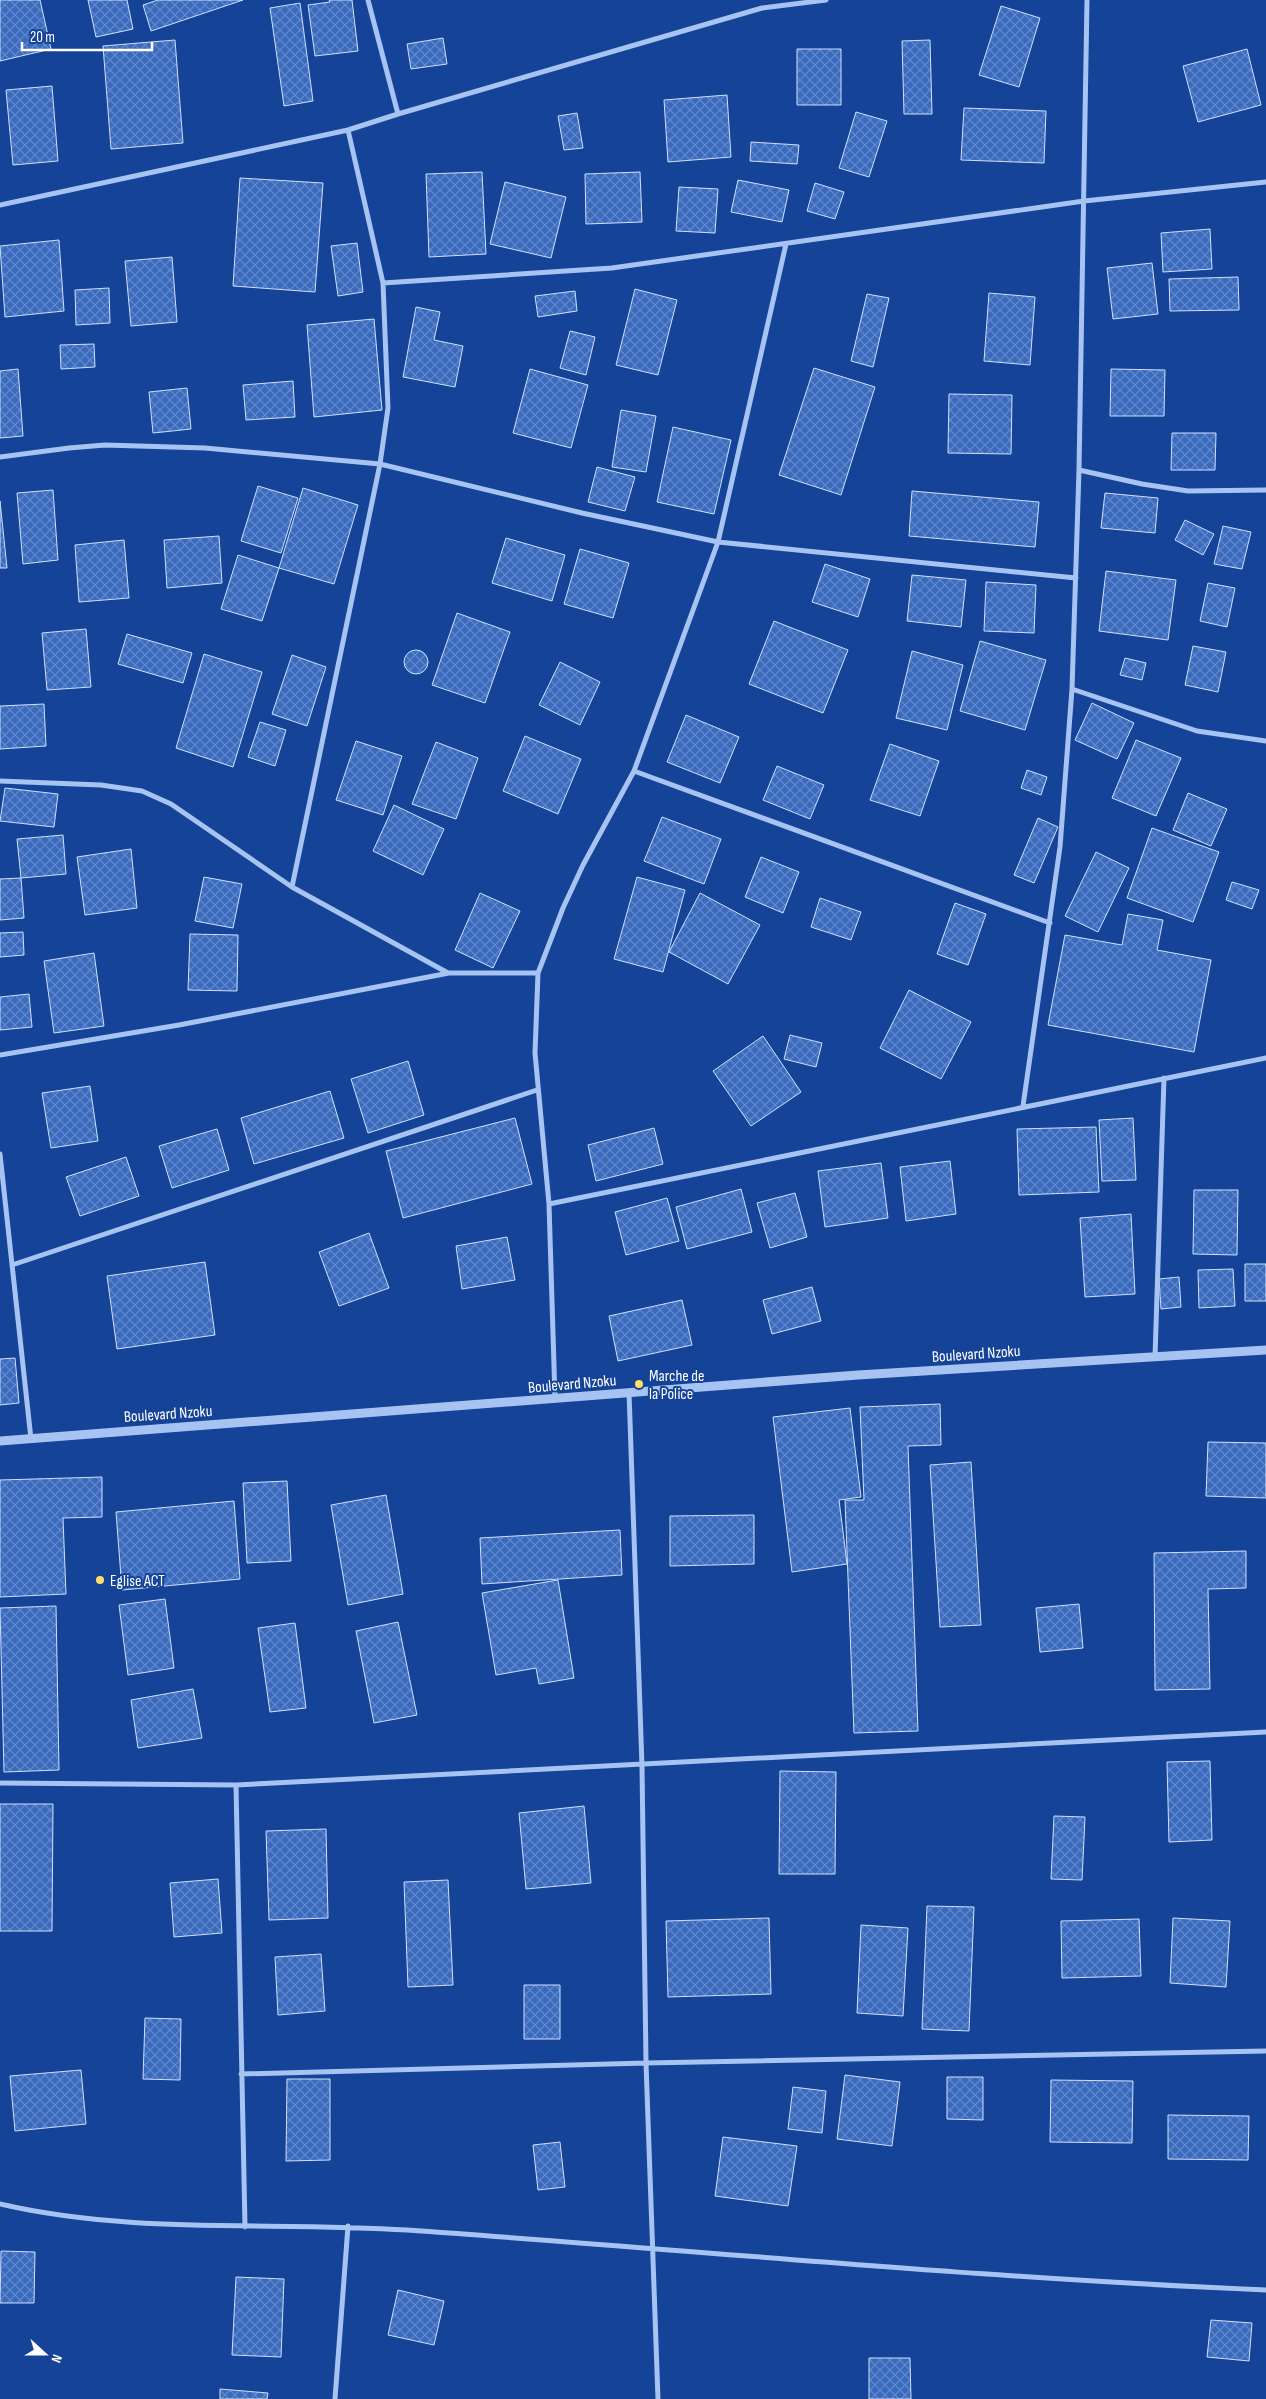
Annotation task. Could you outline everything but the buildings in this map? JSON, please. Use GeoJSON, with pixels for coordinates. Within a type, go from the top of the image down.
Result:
{"type":"FeatureCollection","features":[{"type":"Feature","properties":{"kind":"street"},"geometry":{"type":"LineString","coordinates":[[368,0],[398,114]]}},
{"type":"Feature","properties":{"kind":"street"},"geometry":{"type":"LineString","coordinates":[[762,0],[762,8]]}},
{"type":"Feature","properties":{"kind":"street"},"geometry":{"type":"LineString","coordinates":[[0,205],[348,130],[762,8],[826,0]]}},
{"type":"Feature","properties":{"kind":"street"},"geometry":{"type":"LineString","coordinates":[[1023,1106],[1060,848],[1072,690],[1079,470],[1087,0]]}},
{"type":"Feature","properties":{"kind":"street"},"geometry":{"type":"LineString","coordinates":[[292,887],[380,464],[388,408],[383,283],[348,130]]}},
{"type":"Feature","properties":{"kind":"street"},"geometry":{"type":"LineString","coordinates":[[383,283],[612,268],[1084,201],[1266,182]]}},
{"type":"Feature","properties":{"kind":"street"},"geometry":{"type":"LineString","coordinates":[[556,1400],[549,1204],[537,1090],[535,1027],[538,973],[563,908],[579,874],[634,771],[718,542],[786,244]]}},
{"type":"Feature","properties":{"kind":"street"},"geometry":{"type":"LineString","coordinates":[[0,457],[105,445],[204,448],[380,464],[582,513],[718,542],[1076,578]]}},
{"type":"Feature","properties":{"kind":"street"},"geometry":{"type":"LineString","coordinates":[[1079,470],[1142,484],[1188,491],[1266,490]]}},
{"type":"Feature","properties":{"kind":"street"},"geometry":{"type":"LineString","coordinates":[[1072,690],[1198,731],[1266,741]]}},
{"type":"Feature","properties":{"kind":"street"},"geometry":{"type":"LineString","coordinates":[[634,771],[1050,923]]}},
{"type":"Feature","properties":{"kind":"street"},"geometry":{"type":"LineString","coordinates":[[0,781],[101,784],[142,791],[171,804],[292,887],[449,973]]}},
{"type":"Feature","properties":{"kind":"street"},"geometry":{"type":"LineString","coordinates":[[0,1054],[179,1025],[449,973],[538,973]]}},
{"type":"Feature","properties":{"kind":"street"},"geometry":{"type":"LineString","coordinates":[[549,1204],[1266,1058]]}},
{"type":"Feature","properties":{"kind":"street"},"geometry":{"type":"LineString","coordinates":[[1155,1357],[1164,1078]]}},
{"type":"Feature","properties":{"kind":"street"},"geometry":{"type":"LineString","coordinates":[[12,1265],[537,1090]]}},
{"type":"Feature","properties":{"kind":"street"},"geometry":{"type":"LineString","coordinates":[[0,1154],[31,1439]]}},
{"type":"Feature","properties":{"kind":"street","name":"Boulevard Nzoku"},"geometry":{"type":"LineString","coordinates":[[0,1441],[556,1400],[629,1392],[1266,1350]]}},
{"type":"Feature","properties":{"kind":"street"},"geometry":{"type":"LineString","coordinates":[[629,1392],[642,1766],[646,2063],[658,2399]]}},
{"type":"Feature","properties":{"kind":"street"},"geometry":{"type":"LineString","coordinates":[[0,1783],[236,1785],[642,1766],[1266,1732]]}},
{"type":"Feature","properties":{"kind":"street"},"geometry":{"type":"LineString","coordinates":[[236,1785],[245,2227]]}},
{"type":"Feature","properties":{"kind":"street"},"geometry":{"type":"LineString","coordinates":[[241,2074],[646,2063],[1266,2051]]}},
{"type":"Feature","properties":{"kind":"street"},"geometry":{"type":"LineString","coordinates":[[0,2204],[23,2209],[93,2218],[245,2227],[348,2226],[652,2247],[1106,2283],[1266,2290]]}},
{"type":"Feature","properties":{"kind":"street"},"geometry":{"type":"LineString","coordinates":[[335,2399],[348,2226]]}},
{"type":"Feature","properties":{"kind":"place","name":"Marche de la Police"},"geometry":{"type":"Point","coordinates":[639,1384]}},
{"type":"Feature","properties":{"kind":"place","name":"Eglise ACT"},"geometry":{"type":"Point","coordinates":[100,1580]}}]}
